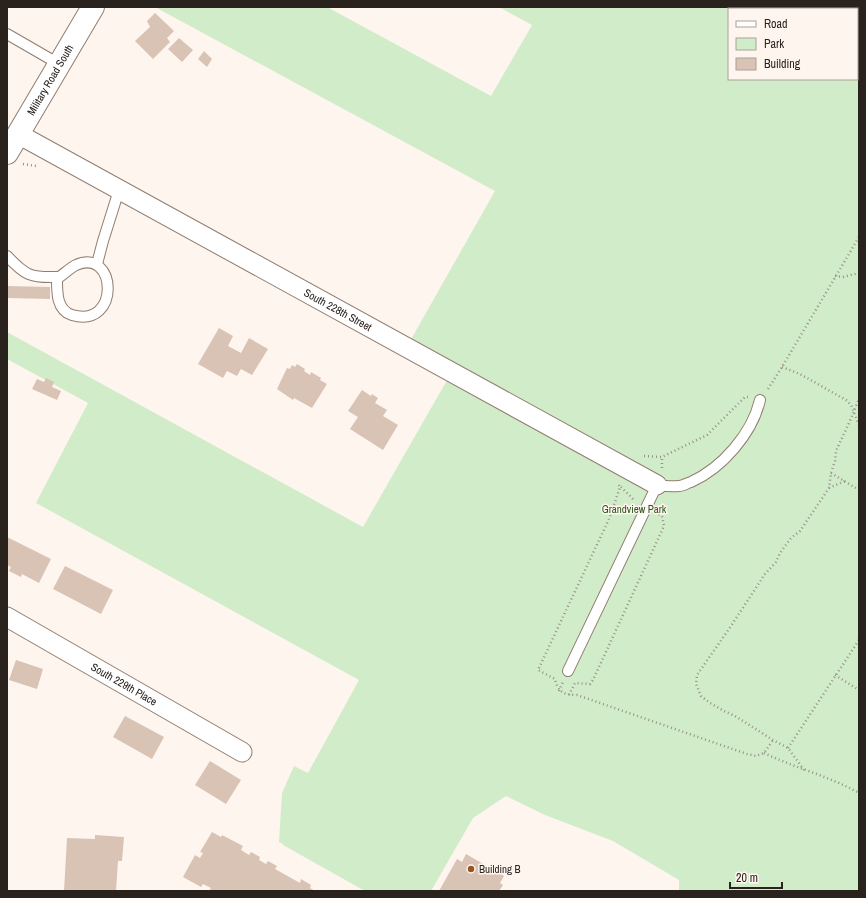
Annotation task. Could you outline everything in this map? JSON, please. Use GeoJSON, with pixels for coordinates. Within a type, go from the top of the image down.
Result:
{"type":"FeatureCollection","features":[{"type":"Feature","properties":{"kind":"main road","name":"Military Road South"},"geometry":{"type":"LineString","coordinates":[[12,144],[92,7]]}},
{"type":"Feature","properties":{"kind":"street","name":"South 228th Street"},"geometry":{"type":"LineString","coordinates":[[12,144],[119,190],[660,477]]}},
{"type":"Feature","properties":{"kind":"street","name":"South 229th Place"},"geometry":{"type":"LineString","coordinates":[[7,617],[242,752]]}},
{"type":"Feature","properties":{"kind":"lane"},"geometry":{"type":"LineString","coordinates":[[7,34],[59,64]]}},
{"type":"Feature","properties":{"kind":"lane"},"geometry":{"type":"LineString","coordinates":[[97,264],[119,190]]}},
{"type":"Feature","properties":{"kind":"lane"},"geometry":{"type":"LineString","coordinates":[[7,256],[21,270],[34,276],[57,278],[76,265],[89,262],[97,264],[104,271],[107,281],[108,292],[105,303],[98,312],[88,316],[79,317],[68,314],[61,306],[58,296],[57,278]]}},
{"type":"Feature","properties":{"kind":"lane"},"geometry":{"type":"LineString","coordinates":[[568,671],[660,477],[680,486],[703,476],[728,456],[758,412],[760,400]]}},
{"type":"Feature","properties":{"kind":"path"},"geometry":{"type":"LineString","coordinates":[[660,477],[662,457],[706,435],[745,397],[756,397],[760,400],[782,367],[859,236]]}},
{"type":"Feature","properties":{"kind":"path"},"geometry":{"type":"LineString","coordinates":[[835,276],[843,277],[859,273]]}},
{"type":"Feature","properties":{"kind":"path"},"geometry":{"type":"LineString","coordinates":[[782,367],[800,374],[846,400],[851,404],[859,425]]}},
{"type":"Feature","properties":{"kind":"path"},"geometry":{"type":"LineString","coordinates":[[804,770],[788,748],[735,716],[710,703],[701,696],[696,684],[697,675],[732,626],[762,578],[776,562],[780,553],[791,538],[800,531],[829,488],[836,451],[859,399]]}},
{"type":"Feature","properties":{"kind":"path"},"geometry":{"type":"LineString","coordinates":[[831,473],[859,490]]}},
{"type":"Feature","properties":{"kind":"path"},"geometry":{"type":"LineString","coordinates":[[829,488],[845,481]]}},
{"type":"Feature","properties":{"kind":"path"},"geometry":{"type":"LineString","coordinates":[[620,487],[634,501]]}},
{"type":"Feature","properties":{"kind":"path"},"geometry":{"type":"LineString","coordinates":[[569,695],[575,683],[590,684],[593,680],[664,526],[662,516],[654,511]]}},
{"type":"Feature","properties":{"kind":"path"},"geometry":{"type":"LineString","coordinates":[[610,517],[538,670],[555,679],[559,691],[569,695],[577,695],[747,754],[756,756],[764,753],[773,740]]}},
{"type":"Feature","properties":{"kind":"path"},"geometry":{"type":"LineString","coordinates":[[788,748],[859,640]]}},
{"type":"Feature","properties":{"kind":"path"},"geometry":{"type":"LineString","coordinates":[[836,676],[859,690]]}},
{"type":"Feature","properties":{"kind":"path"},"geometry":{"type":"LineString","coordinates":[[764,753],[782,762],[844,785],[859,794]]}},
{"type":"Feature","properties":{"kind":"green space","name":"Grandview Park"},"geometry":{"type":"Polygon","coordinates":[[[155,7],[327,7],[491,96],[532,25],[499,7],[859,7],[859,891],[679,891],[679,880],[613,841],[545,815],[506,796],[473,818],[431,891],[365,891],[279,842],[282,793],[294,766],[308,773],[359,680],[36,503],[88,403],[7,359],[7,332],[363,527],[450,375],[405,350],[495,191],[155,7]]]}},
{"type":"Feature","properties":{"kind":"building"},"geometry":{"type":"Polygon","coordinates":[[[155,13],[174,31],[167,38],[170,42],[153,59],[135,41],[150,27],[147,21],[155,13]]]}},
{"type":"Feature","properties":{"kind":"building"},"geometry":{"type":"Polygon","coordinates":[[[179,38],[193,50],[182,62],[168,49],[179,38]]]}},
{"type":"Feature","properties":{"kind":"building"},"geometry":{"type":"Polygon","coordinates":[[[204,51],[212,59],[207,67],[198,59],[204,51]]]}},
{"type":"Feature","properties":{"kind":"building"},"geometry":{"type":"Polygon","coordinates":[[[7,286],[50,287],[50,299],[7,298],[7,286]]]}},
{"type":"Feature","properties":{"kind":"building"},"geometry":{"type":"Polygon","coordinates":[[[219,328],[233,336],[228,346],[241,353],[249,338],[268,349],[252,375],[241,369],[237,376],[227,371],[223,378],[198,364],[219,328]]]}},
{"type":"Feature","properties":{"kind":"building"},"geometry":{"type":"Polygon","coordinates":[[[297,364],[305,369],[304,371],[310,375],[311,372],[327,384],[312,408],[294,398],[293,400],[277,389],[287,368],[290,369],[292,365],[295,367],[297,364]]]}},
{"type":"Feature","properties":{"kind":"building"},"geometry":{"type":"Polygon","coordinates":[[[46,378],[54,382],[52,387],[61,391],[57,400],[32,389],[37,379],[44,382],[46,378]]]}},
{"type":"Feature","properties":{"kind":"building"},"geometry":{"type":"Polygon","coordinates":[[[362,390],[371,396],[372,394],[378,398],[375,403],[387,410],[383,416],[398,425],[383,450],[350,429],[358,417],[348,411],[362,390]]]}},
{"type":"Feature","properties":{"kind":"building"},"geometry":{"type":"Polygon","coordinates":[[[7,537],[51,559],[39,583],[22,574],[21,577],[9,571],[11,567],[7,565],[7,537]]]}},
{"type":"Feature","properties":{"kind":"building"},"geometry":{"type":"Polygon","coordinates":[[[65,566],[113,590],[101,614],[53,589],[65,566]]]}},
{"type":"Feature","properties":{"kind":"building"},"geometry":{"type":"Polygon","coordinates":[[[16,660],[43,669],[37,689],[9,680],[16,660]]]}},
{"type":"Feature","properties":{"kind":"building"},"geometry":{"type":"Polygon","coordinates":[[[125,716],[164,737],[152,759],[113,737],[125,716]]]}},
{"type":"Feature","properties":{"kind":"building"},"geometry":{"type":"Polygon","coordinates":[[[210,761],[241,780],[226,804],[195,785],[210,761]]]}},
{"type":"Feature","properties":{"kind":"building"},"geometry":{"type":"Polygon","coordinates":[[[212,832],[221,837],[222,835],[243,846],[241,850],[249,855],[251,852],[260,857],[259,860],[266,864],[268,861],[277,866],[275,869],[300,883],[301,879],[311,885],[310,888],[315,891],[209,891],[211,888],[203,884],[201,887],[183,877],[195,855],[200,858],[203,853],[200,852],[212,832]]]}},
{"type":"Feature","properties":{"kind":"building"},"geometry":{"type":"Polygon","coordinates":[[[95,835],[124,837],[122,861],[118,861],[116,891],[64,891],[67,838],[95,839],[95,835]]]}},
{"type":"Feature","properties":{"kind":"building","name":"Building B"},"geometry":{"type":"Polygon","coordinates":[[[466,854],[504,876],[500,883],[503,885],[499,891],[439,891],[457,859],[462,862],[466,854]]]}},
{"type":"Feature","properties":{"kind":"place","name":"Building B"},"geometry":{"type":"Point","coordinates":[471,869]}}]}
